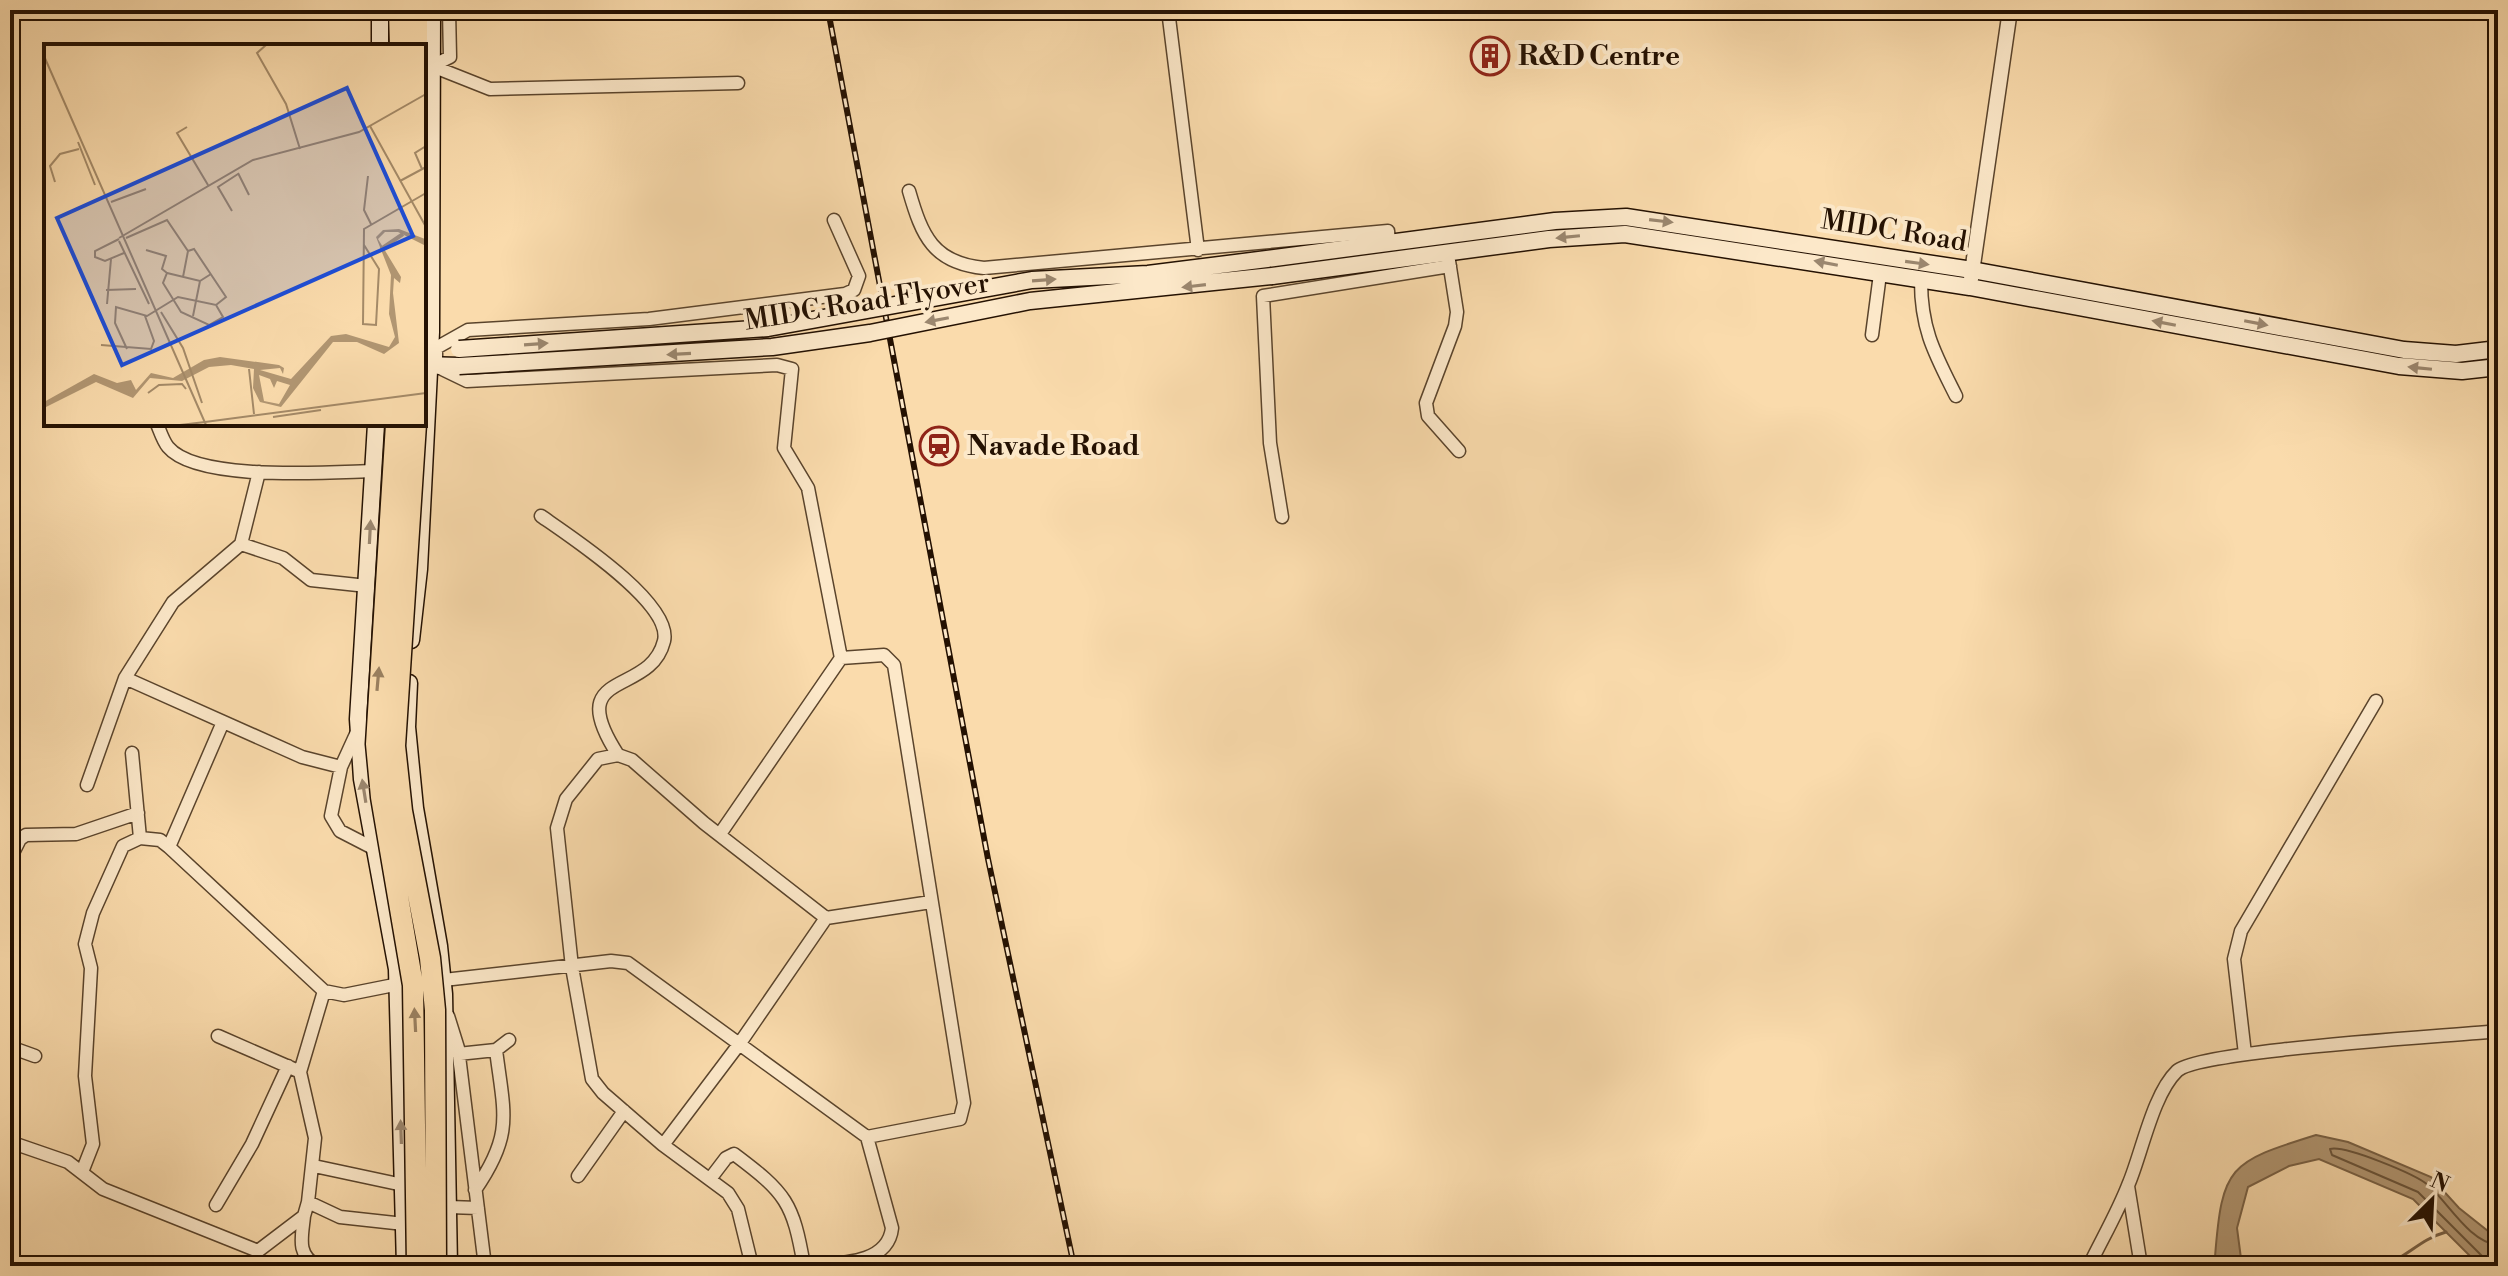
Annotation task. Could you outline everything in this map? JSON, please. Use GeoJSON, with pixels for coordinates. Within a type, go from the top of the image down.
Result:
{"type":"FeatureCollection","features":[{"type":"Feature","properties":{"kind":"highway"},"geometry":{"type":"LineString","coordinates":[[399,10],[400,44]]}},
{"type":"Feature","properties":{"kind":"highway"},"geometry":{"type":"LineString","coordinates":[[417,10],[417,44]]}},
{"type":"Feature","properties":{"kind":"highway"},"geometry":{"type":"LineString","coordinates":[[396,426],[376,744],[381,797],[413,985],[417,1266]]}},
{"type":"Feature","properties":{"kind":"highway"},"geometry":{"type":"LineString","coordinates":[[416,426],[395,746],[402,811],[430,958],[435,1010],[436,1266]]}},
{"type":"Feature","properties":{"kind":"main road"},"geometry":{"type":"LineString","coordinates":[[380,10],[380,44]]}},
{"type":"Feature","properties":{"kind":"main road"},"geometry":{"type":"LineString","coordinates":[[432,10],[430,365],[407,727],[415,808],[443,980],[449,1266]]}},
{"type":"Feature","properties":{"kind":"main road","name":"MIDC Road"},"geometry":{"type":"LineString","coordinates":[[1275,266],[1389,242],[1447,251],[1555,221],[1626,217],[1971,279],[2404,350],[2456,354],[2498,349]]}},
{"type":"Feature","properties":{"kind":"main road","name":"MIDC Road"},"geometry":{"type":"LineString","coordinates":[[1275,266],[1625,234],[1921,281],[1971,279],[2399,366],[2462,371],[2498,367]]}},
{"type":"Feature","properties":{"kind":"main road","name":"MIDC Road Flyover"},"geometry":{"type":"LineString","coordinates":[[459,358],[772,347],[870,333],[1030,301],[1275,266]]}},
{"type":"Feature","properties":{"kind":"main road"},"geometry":{"type":"LineString","coordinates":[[430,348],[459,358]]}},
{"type":"Feature","properties":{"kind":"main road"},"geometry":{"type":"LineString","coordinates":[[430,365],[459,358]]}},
{"type":"Feature","properties":{"kind":"main road"},"geometry":{"type":"LineString","coordinates":[[376,426],[359,729],[362,779],[397,984],[405,1266]]}},
{"type":"Feature","properties":{"kind":"street"},"geometry":{"type":"LineString","coordinates":[[432,66],[450,57],[449,10]]}},
{"type":"Feature","properties":{"kind":"street"},"geometry":{"type":"LineString","coordinates":[[1168,10],[1198,250]]}},
{"type":"Feature","properties":{"kind":"street"},"geometry":{"type":"LineString","coordinates":[[1971,279],[2010,10]]}},
{"type":"Feature","properties":{"kind":"street"},"geometry":{"type":"LineString","coordinates":[[432,66],[490,89],[738,83]]}},
{"type":"Feature","properties":{"kind":"street"},"geometry":{"type":"LineString","coordinates":[[909,191],[919,226],[932,246],[963,266],[984,268],[1063,258],[1198,250],[1388,231],[1389,242]]}},
{"type":"Feature","properties":{"kind":"street"},"geometry":{"type":"LineString","coordinates":[[430,348],[468,330],[649,319],[845,294],[854,290],[859,276],[834,220]]}},
{"type":"Feature","properties":{"kind":"street"},"geometry":{"type":"LineString","coordinates":[[1282,517],[1270,443],[1263,296],[1447,251],[1455,326],[1426,403],[1428,416],[1459,451]]}},
{"type":"Feature","properties":{"kind":"street"},"geometry":{"type":"LineString","coordinates":[[1872,335],[1880,274]]}},
{"type":"Feature","properties":{"kind":"street"},"geometry":{"type":"LineString","coordinates":[[1921,281],[1921,315],[1926,336],[1956,396]]}},
{"type":"Feature","properties":{"kind":"street"},"geometry":{"type":"LineString","coordinates":[[430,365],[467,381],[777,365],[792,369],[784,448],[808,488],[841,658],[720,834]]}},
{"type":"Feature","properties":{"kind":"street"},"geometry":{"type":"LineString","coordinates":[[158,426],[168,448],[208,468],[259,472],[374,471]]}},
{"type":"Feature","properties":{"kind":"street"},"geometry":{"type":"LineString","coordinates":[[87,785],[125,678],[173,602],[241,544],[259,472]]}},
{"type":"Feature","properties":{"kind":"street"},"geometry":{"type":"LineString","coordinates":[[541,516],[622,576],[657,616],[664,630],[664,641],[646,667],[618,684],[598,707],[601,728],[618,755]]}},
{"type":"Feature","properties":{"kind":"street"},"geometry":{"type":"LineString","coordinates":[[241,544],[283,558],[311,580],[367,586]]}},
{"type":"Feature","properties":{"kind":"street"},"geometry":{"type":"LineString","coordinates":[[841,658],[884,655],[894,665],[963,1113],[954,1123],[867,1137]]}},
{"type":"Feature","properties":{"kind":"street"},"geometry":{"type":"LineString","coordinates":[[125,678],[302,757],[341,767]]}},
{"type":"Feature","properties":{"kind":"street"},"geometry":{"type":"LineString","coordinates":[[2245,1054],[2234,959],[2241,931],[2376,701]]}},
{"type":"Feature","properties":{"kind":"street"},"geometry":{"type":"LineString","coordinates":[[169,847],[223,722]]}},
{"type":"Feature","properties":{"kind":"street"},"geometry":{"type":"LineString","coordinates":[[359,729],[341,767],[331,808],[334,825],[373,848]]}},
{"type":"Feature","properties":{"kind":"street"},"geometry":{"type":"LineString","coordinates":[[132,753],[140,838]]}},
{"type":"Feature","properties":{"kind":"street"},"geometry":{"type":"LineString","coordinates":[[752,1266],[734,1199],[663,1145],[592,1079],[572,967],[557,828],[559,813],[566,799],[598,759],[618,755],[632,760],[826,918]]}},
{"type":"Feature","properties":{"kind":"street"},"geometry":{"type":"LineString","coordinates":[[10,859],[20,839],[26,835],[76,834],[138,813]]}},
{"type":"Feature","properties":{"kind":"street"},"geometry":{"type":"LineString","coordinates":[[82,1172],[93,1144],[85,1076],[91,968],[85,944],[99,894],[123,846],[140,838],[160,840],[169,847],[324,991],[344,995],[397,984],[611,961],[628,963],[867,1137],[892,1228],[888,1243],[876,1254],[857,1260],[805,1266],[795,1217],[774,1187],[734,1154],[726,1158],[710,1179]]}},
{"type":"Feature","properties":{"kind":"street"},"geometry":{"type":"LineString","coordinates":[[663,1145],[740,1043],[826,918],[931,902]]}},
{"type":"Feature","properties":{"kind":"street"},"geometry":{"type":"LineString","coordinates":[[216,1205],[294,1069],[324,991]]}},
{"type":"Feature","properties":{"kind":"street"},"geometry":{"type":"LineString","coordinates":[[444,1002],[458,1054],[485,1266]]}},
{"type":"Feature","properties":{"kind":"street"},"geometry":{"type":"LineString","coordinates":[[2089,1266],[2128,1186],[2162,1094],[2178,1070],[2194,1062],[2245,1054],[2498,1031]]}},
{"type":"Feature","properties":{"kind":"street"},"geometry":{"type":"LineString","coordinates":[[218,1036],[294,1069],[313,1119],[314,1166],[301,1248],[304,1257],[317,1266]]}},
{"type":"Feature","properties":{"kind":"street"},"geometry":{"type":"LineString","coordinates":[[458,1054],[496,1050],[509,1040]]}},
{"type":"Feature","properties":{"kind":"street"},"geometry":{"type":"LineString","coordinates":[[10,1047],[35,1056]]}},
{"type":"Feature","properties":{"kind":"street"},"geometry":{"type":"LineString","coordinates":[[475,1190],[494,1162],[505,1127],[496,1050]]}},
{"type":"Feature","properties":{"kind":"street"},"geometry":{"type":"LineString","coordinates":[[578,1176],[624,1111]]}},
{"type":"Feature","properties":{"kind":"street"},"geometry":{"type":"LineString","coordinates":[[10,1142],[56,1157],[103,1189],[258,1251],[304,1216]]}},
{"type":"Feature","properties":{"kind":"street"},"geometry":{"type":"LineString","coordinates":[[314,1166],[403,1185]]}},
{"type":"Feature","properties":{"kind":"street"},"geometry":{"type":"LineString","coordinates":[[2128,1186],[2141,1266]]}},
{"type":"Feature","properties":{"kind":"street"},"geometry":{"type":"LineString","coordinates":[[308,1202],[340,1217],[404,1224]]}},
{"type":"Feature","properties":{"kind":"street"},"geometry":{"type":"LineString","coordinates":[[449,1207],[478,1208]]}},
{"type":"Feature","properties":{"kind":"water"},"geometry":{"type":"Polygon","coordinates":[[[2316,1135],[2348,1142],[2431,1177],[2459,1208],[2498,1239],[2498,1266],[2480,1266],[2413,1199],[2319,1159],[2289,1166],[2248,1187],[2237,1228],[2242,1266],[2218,1266],[2215,1257],[2222,1203],[2227,1186],[2236,1172],[2264,1153],[2316,1135]]]}},
{"type":"Feature","properties":{"kind":"waterway"},"geometry":{"type":"LineString","coordinates":[[2384,1266],[2446,1232]]}},
{"type":"Feature","properties":{"kind":"waterway"},"geometry":{"type":"LineString","coordinates":[[2241,1265],[2259,1260],[2289,1266]]}},
{"type":"Feature","properties":{"kind":"railway"},"geometry":{"type":"LineString","coordinates":[[828,10],[988,859],[1074,1266]]}},
{"type":"Feature","properties":{"kind":"place","name":"R&D Centre"},"geometry":{"type":"Point","coordinates":[1490,56]}},
{"type":"Feature","properties":{"kind":"place","name":"Navade Road"},"geometry":{"type":"Point","coordinates":[939,446]}}]}
